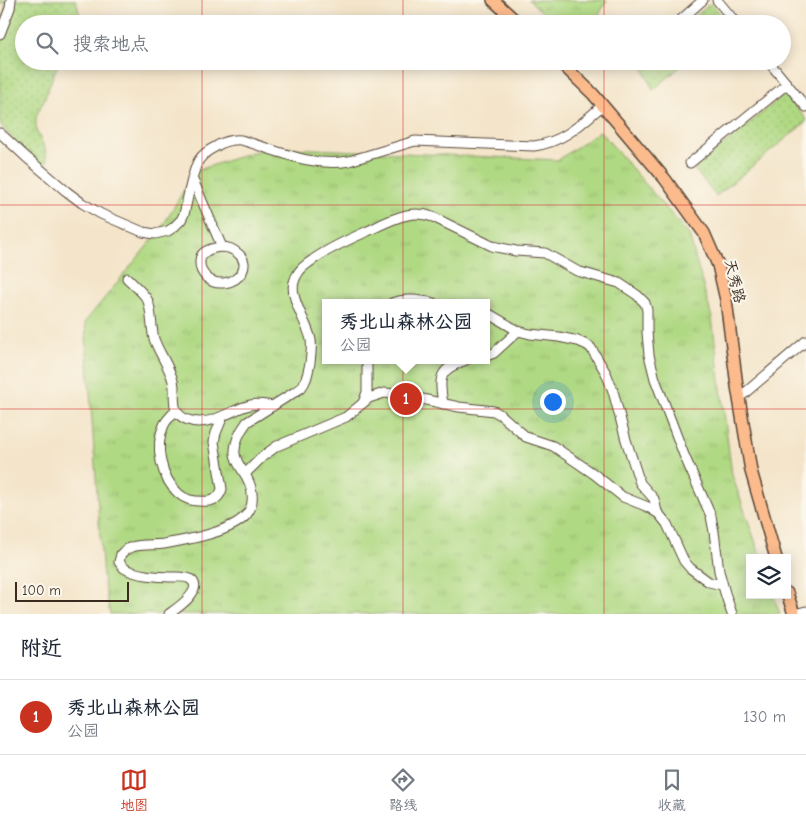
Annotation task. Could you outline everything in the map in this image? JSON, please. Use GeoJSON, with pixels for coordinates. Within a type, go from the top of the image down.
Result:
{"type":"FeatureCollection","features":[{"type":"Feature","properties":{"kind":"main road"},"geometry":{"type":"LineString","coordinates":[[493,0],[509,15]]}},
{"type":"Feature","properties":{"kind":"main road","name":"天秀路"},"geometry":{"type":"LineString","coordinates":[[568,70],[593,94],[665,179],[704,233],[718,265],[726,300],[751,471],[775,554]]}},
{"type":"Feature","properties":{"kind":"main road"},"geometry":{"type":"LineString","coordinates":[[789,599],[794,614]]}},
{"type":"Feature","properties":{"kind":"street"},"geometry":{"type":"LineString","coordinates":[[0,34],[10,8],[11,0]]}},
{"type":"Feature","properties":{"kind":"street"},"geometry":{"type":"LineString","coordinates":[[686,15],[703,0]]}},
{"type":"Feature","properties":{"kind":"street"},"geometry":{"type":"LineString","coordinates":[[717,0],[730,15]]}},
{"type":"Feature","properties":{"kind":"street"},"geometry":{"type":"LineString","coordinates":[[775,70],[806,107]]}},
{"type":"Feature","properties":{"kind":"street"},"geometry":{"type":"LineString","coordinates":[[690,163],[787,84]]}},
{"type":"Feature","properties":{"kind":"street"},"geometry":{"type":"LineString","coordinates":[[0,133],[82,203],[101,214],[155,234],[174,227],[181,220],[196,167],[204,155],[220,144],[233,139],[307,160],[328,163],[349,161],[422,140],[534,146],[545,144],[567,135],[603,106]]}},
{"type":"Feature","properties":{"kind":"street"},"geometry":{"type":"LineString","coordinates":[[193,179],[222,247]]}},
{"type":"Feature","properties":{"kind":"street"},"geometry":{"type":"LineString","coordinates":[[169,614],[188,599],[194,591],[193,582],[188,578],[149,575],[126,569],[119,562],[120,554],[130,547],[196,538],[227,528],[237,523],[248,513],[252,502],[251,490],[245,474],[236,459],[236,442],[247,422],[292,395],[303,385],[311,357],[311,341],[294,296],[293,287],[297,275],[307,264],[333,248],[390,220],[413,214],[425,214],[433,217],[492,246],[545,254],[577,271],[620,283],[645,303],[649,354],[654,379],[711,516],[719,571],[732,614]]}},
{"type":"Feature","properties":{"kind":"street"},"geometry":{"type":"LineString","coordinates":[[222,247],[233,249],[242,258],[244,264],[243,270],[237,278],[218,283],[210,281],[202,273],[200,259],[201,255],[205,252],[222,247]]}},
{"type":"Feature","properties":{"kind":"street"},"geometry":{"type":"LineString","coordinates":[[127,278],[147,300],[154,338],[174,383],[174,407],[182,416],[187,420],[196,422],[209,421],[251,405],[273,406]]}},
{"type":"Feature","properties":{"kind":"street"},"geometry":{"type":"LineString","coordinates":[[490,314],[518,331],[578,341],[591,348],[606,372],[640,483],[654,499],[657,512]]}},
{"type":"Feature","properties":{"kind":"street"},"geometry":{"type":"LineString","coordinates":[[490,354],[518,331]]}},
{"type":"Feature","properties":{"kind":"street"},"geometry":{"type":"LineString","coordinates":[[739,398],[806,341]]}},
{"type":"Feature","properties":{"kind":"street"},"geometry":{"type":"LineString","coordinates":[[363,403],[367,392],[367,364]]}},
{"type":"Feature","properties":{"kind":"street"},"geometry":{"type":"LineString","coordinates":[[443,404],[440,385],[442,376],[448,369],[458,364]]}},
{"type":"Feature","properties":{"kind":"street"},"geometry":{"type":"LineString","coordinates":[[245,474],[263,456],[277,446],[346,417],[369,398],[384,393],[399,394],[459,407],[494,411],[502,415],[526,436],[553,446],[624,497],[657,512],[667,524],[684,561],[690,568],[709,582],[722,585]]}},
{"type":"Feature","properties":{"kind":"street"},"geometry":{"type":"LineString","coordinates":[[176,410],[164,425],[160,439],[161,461],[165,474],[180,495],[200,502],[213,500],[221,493],[222,489],[214,442],[223,416]]}},
{"type":"Feature","properties":{"kind":"street"},"geometry":{"type":"LineString","coordinates":[[794,614],[806,611]]}},
{"type":"Feature","properties":{"kind":"green space"},"geometry":{"type":"Polygon","coordinates":[[[0,0],[76,0],[79,15],[15,15],[15,70],[56,70],[36,116],[36,130],[45,149],[47,162],[41,166],[16,143],[0,124],[0,38],[6,3],[4,2],[0,6],[0,0]]]}},
{"type":"Feature","properties":{"kind":"green space"},"geometry":{"type":"Polygon","coordinates":[[[529,0],[607,0],[599,15],[545,15],[529,0]]]}},
{"type":"Feature","properties":{"kind":"green space"},"geometry":{"type":"Polygon","coordinates":[[[711,3],[721,15],[697,15],[711,3]]]}},
{"type":"Feature","properties":{"kind":"green space"},"geometry":{"type":"Polygon","coordinates":[[[644,70],[676,70],[653,90],[644,70]]]}},
{"type":"Feature","properties":{"kind":"green space"},"geometry":{"type":"Polygon","coordinates":[[[785,94],[806,119],[806,122],[716,196],[694,169],[785,94]]]}},
{"type":"Feature","properties":{"kind":"green space"},"geometry":{"type":"Polygon","coordinates":[[[600,131],[689,235],[712,318],[732,475],[760,554],[746,554],[746,599],[774,599],[780,614],[110,614],[103,578],[85,322],[161,229],[195,171],[269,147],[558,160],[600,131]]]}},
{"type":"Feature","properties":{"kind":"place","name":"秀北山森林公园"},"geometry":{"type":"Point","coordinates":[406,399]}}]}
